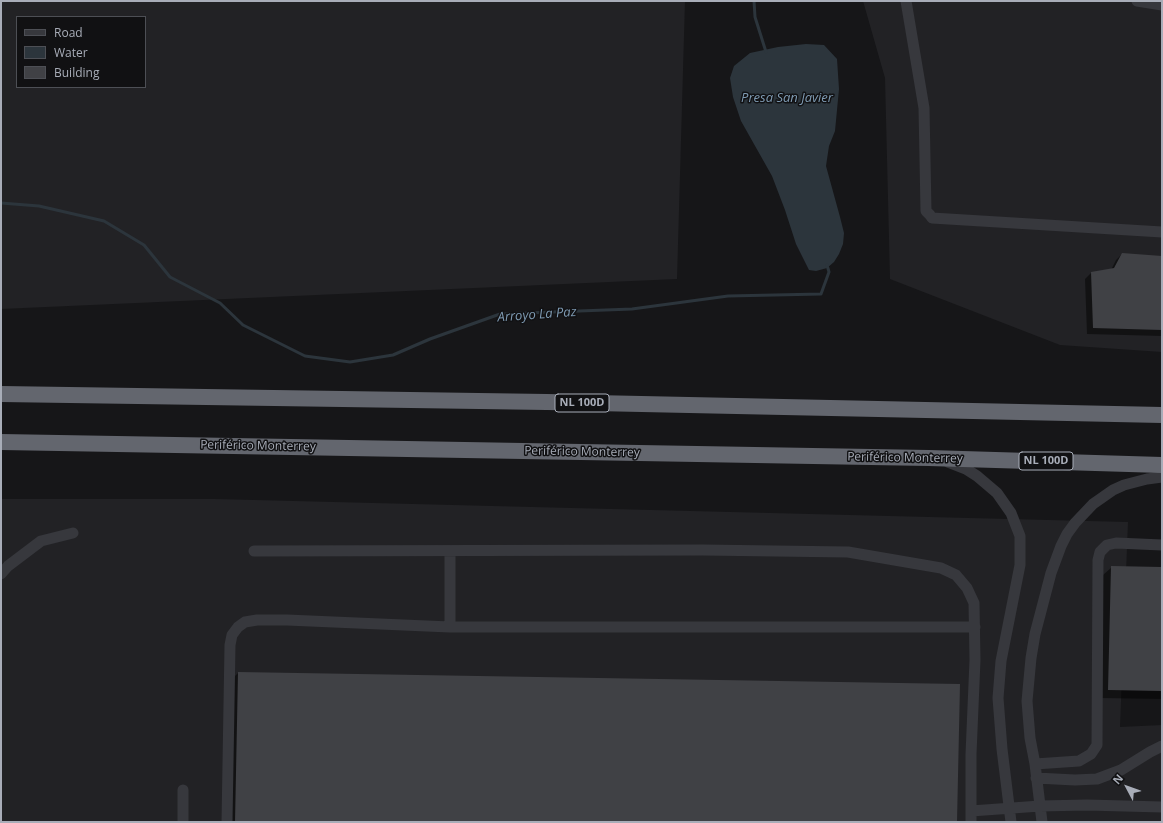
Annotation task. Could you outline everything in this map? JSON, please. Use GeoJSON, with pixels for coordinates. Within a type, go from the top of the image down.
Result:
{"type":"FeatureCollection","features":[{"type":"Feature","properties":{"kind":"highway","name":"NL 100D"},"geometry":{"type":"LineString","coordinates":[[1,394],[548,402],[1162,415]]}},
{"type":"Feature","properties":{"kind":"highway","name":"Periférico Monterrey"},"geometry":{"type":"LineString","coordinates":[[1,442],[930,458],[1162,465]]}},
{"type":"Feature","properties":{"kind":"lane"},"geometry":{"type":"LineString","coordinates":[[906,1],[924,108],[926,211],[932,218],[1162,232]]}},
{"type":"Feature","properties":{"kind":"lane"},"geometry":{"type":"LineString","coordinates":[[1137,1],[1162,5]]}},
{"type":"Feature","properties":{"kind":"lane"},"geometry":{"type":"LineString","coordinates":[[930,458],[960,466],[978,476],[988,484],[1005,502],[1020,536],[1020,566],[1001,661],[998,698],[999,722],[1011,822]]}},
{"type":"Feature","properties":{"kind":"lane"},"geometry":{"type":"LineString","coordinates":[[1042,822],[1030,738],[1027,701],[1035,634],[1049,581],[1061,546],[1074,523],[1103,496],[1113,490],[1135,482],[1162,477]]}},
{"type":"Feature","properties":{"kind":"lane"},"geometry":{"type":"LineString","coordinates":[[1,574],[8,566],[41,541],[72,533]]}},
{"type":"Feature","properties":{"kind":"lane"},"geometry":{"type":"LineString","coordinates":[[1034,764],[1080,761],[1091,754],[1097,745],[1098,560],[1100,552],[1107,545],[1116,543],[1162,545]]}},
{"type":"Feature","properties":{"kind":"lane"},"geometry":{"type":"LineString","coordinates":[[254,551],[703,550],[848,552],[941,568],[956,575],[967,588],[974,603],[975,660],[971,754],[971,816],[1009,808],[1040,806],[1087,805],[1162,807]]}},
{"type":"Feature","properties":{"kind":"lane"},"geometry":{"type":"LineString","coordinates":[[450,551],[450,627]]}},
{"type":"Feature","properties":{"kind":"lane"},"geometry":{"type":"LineString","coordinates":[[227,822],[230,645],[232,635],[238,627],[245,622],[257,620],[287,620],[450,627],[975,627]]}},
{"type":"Feature","properties":{"kind":"lane"},"geometry":{"type":"LineString","coordinates":[[1036,778],[1075,780],[1110,775],[1162,746]]}},
{"type":"Feature","properties":{"kind":"lane"},"geometry":{"type":"LineString","coordinates":[[1050,763],[1051,779]]}},
{"type":"Feature","properties":{"kind":"lane"},"geometry":{"type":"LineString","coordinates":[[183,822],[184,790]]}},
{"type":"Feature","properties":{"kind":"shaded area"},"geometry":{"type":"Polygon","coordinates":[[[1,1],[685,1],[677,279],[1,309],[1,1]]]}},
{"type":"Feature","properties":{"kind":"shaded area"},"geometry":{"type":"Polygon","coordinates":[[[863,1],[1162,1],[1162,352],[1060,345],[890,279],[885,78],[863,1]]]}},
{"type":"Feature","properties":{"kind":"shaded area"},"geometry":{"type":"Polygon","coordinates":[[[1,499],[215,499],[1128,522],[1120,727],[1162,725],[1162,822],[1,822],[1,499]]]}},
{"type":"Feature","properties":{"kind":"water","name":"Presa San Javier"},"geometry":{"type":"Polygon","coordinates":[[[806,44],[824,45],[837,59],[839,89],[835,131],[829,146],[826,166],[844,233],[843,244],[834,262],[827,268],[816,271],[809,270],[796,244],[772,176],[741,121],[733,97],[730,78],[734,66],[750,53],[778,47],[806,44]]]}},
{"type":"Feature","properties":{"kind":"building"},"geometry":{"type":"Polygon","coordinates":[[[1122,253],[1162,256],[1162,330],[1093,328],[1091,272],[1114,268],[1122,253]]]}},
{"type":"Feature","properties":{"kind":"building"},"geometry":{"type":"Polygon","coordinates":[[[1111,566],[1162,567],[1162,691],[1108,690],[1111,566]]]}},
{"type":"Feature","properties":{"kind":"building"},"geometry":{"type":"Polygon","coordinates":[[[238,672],[960,684],[957,822],[235,822],[238,672]]]}},
{"type":"Feature","properties":{"kind":"waterway","name":"Arroyo La Paz"},"geometry":{"type":"LineString","coordinates":[[754,1],[755,17],[766,52]]}},
{"type":"Feature","properties":{"kind":"waterway","name":"Arroyo La Paz"},"geometry":{"type":"LineString","coordinates":[[1,203],[39,206],[104,221],[144,245],[170,277],[220,303],[243,325],[305,356],[350,362],[393,355],[430,339],[500,314],[632,309],[728,296],[821,294],[829,272],[827,265]]}}]}
